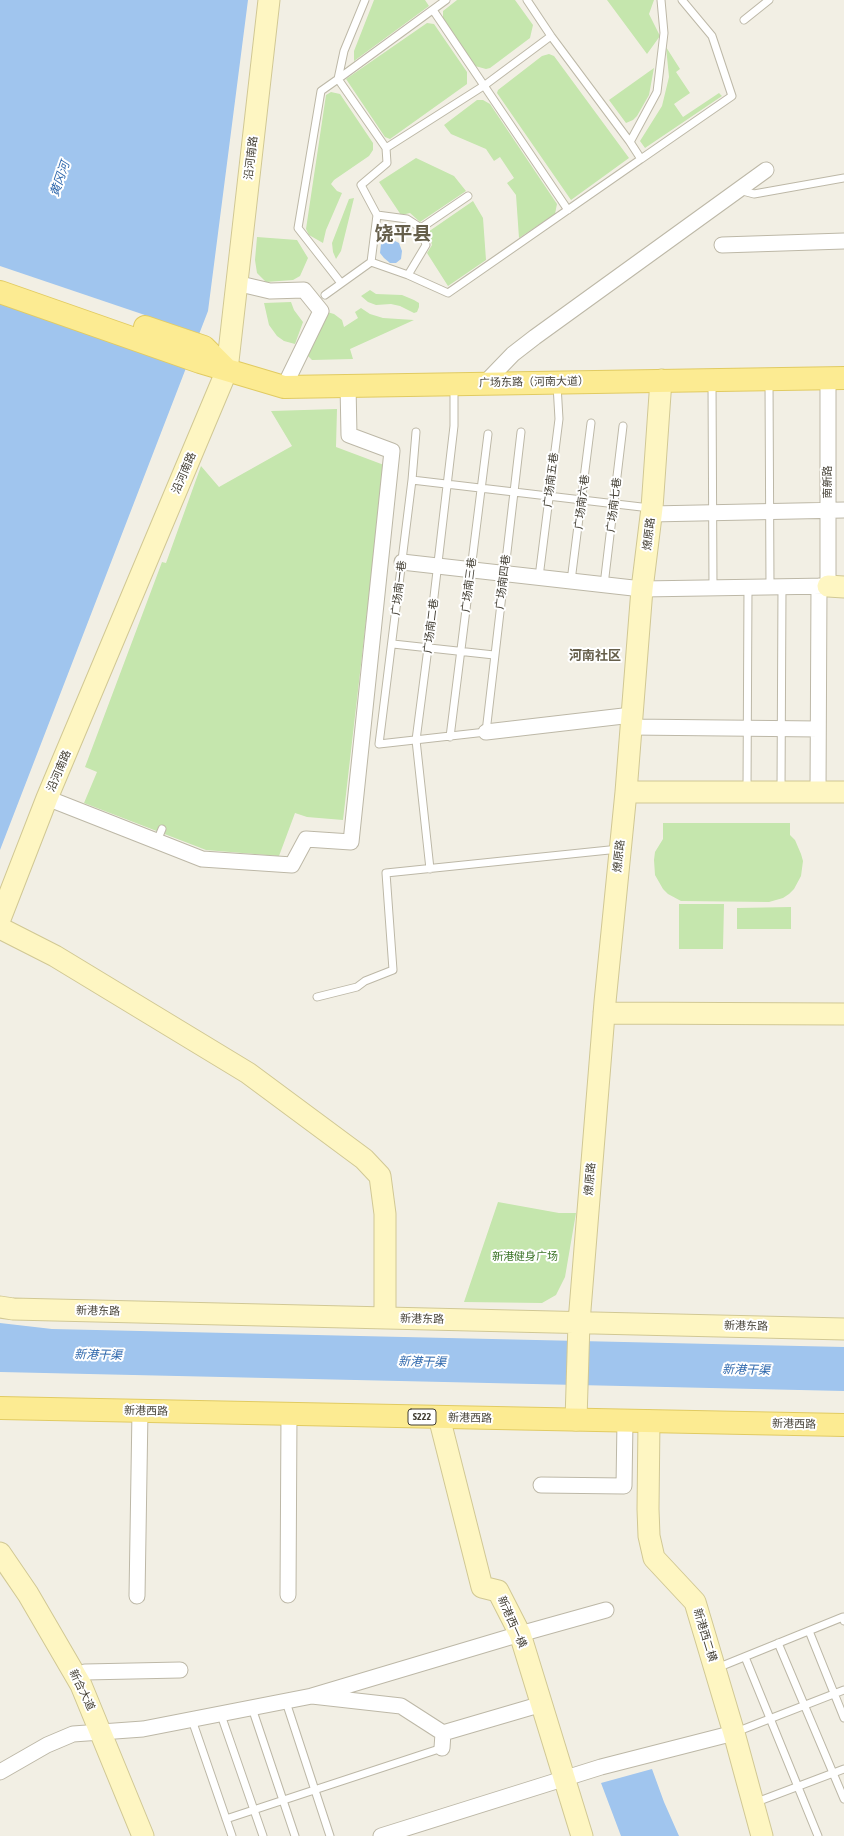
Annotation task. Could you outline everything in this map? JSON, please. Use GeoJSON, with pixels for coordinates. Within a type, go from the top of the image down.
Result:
{"type":"FeatureCollection","features":[{"type":"Feature","properties":{"kind":"main road","name":"沿河南路"},"geometry":{"type":"LineString","coordinates":[[0,919],[48,798],[227,370],[269,0]]}},
{"type":"Feature","properties":{"kind":"main road"},"geometry":{"type":"LineString","coordinates":[[0,277],[204,347],[227,370]]}},
{"type":"Feature","properties":{"kind":"main road","name":"广场东路（河南大道）"},"geometry":{"type":"LineString","coordinates":[[0,292],[227,370],[284,387],[836,378]]}},
{"type":"Feature","properties":{"kind":"main road","name":"燎原路"},"geometry":{"type":"LineString","coordinates":[[576,1420],[579,1327],[604,1013],[626,792],[642,589],[652,511],[660,380]]}},
{"type":"Feature","properties":{"kind":"main road"},"geometry":{"type":"LineString","coordinates":[[626,792],[844,792]]}},
{"type":"Feature","properties":{"kind":"main road"},"geometry":{"type":"LineString","coordinates":[[0,928],[55,956],[248,1073],[364,1159],[380,1176],[385,1214],[385,1318]]}},
{"type":"Feature","properties":{"kind":"main road"},"geometry":{"type":"LineString","coordinates":[[604,1013],[844,1014]]}},
{"type":"Feature","properties":{"kind":"main road","name":"新港东路"},"geometry":{"type":"LineString","coordinates":[[0,1307],[13,1309],[385,1318],[579,1327],[844,1329]]}},
{"type":"Feature","properties":{"kind":"main road","name":"新港西路"},"geometry":{"type":"LineString","coordinates":[[0,1408],[844,1425]]}},
{"type":"Feature","properties":{"kind":"main road","name":"新港西一横"},"geometry":{"type":"LineString","coordinates":[[439,1417],[482,1587],[498,1591],[520,1634],[582,1836]]}},
{"type":"Feature","properties":{"kind":"main road","name":"新港西二横"},"geometry":{"type":"LineString","coordinates":[[649,1421],[648,1516],[649,1536],[654,1558],[695,1602],[734,1733],[762,1836]]}},
{"type":"Feature","properties":{"kind":"main road","name":"新合大道"},"geometry":{"type":"LineString","coordinates":[[0,1553],[28,1594],[76,1677],[101,1732],[121,1785],[144,1836]]}},
{"type":"Feature","properties":{"kind":"street"},"geometry":{"type":"LineString","coordinates":[[485,383],[513,354],[535,337],[766,170]]}},
{"type":"Feature","properties":{"kind":"street"},"geometry":{"type":"LineString","coordinates":[[722,245],[844,241]]}},
{"type":"Feature","properties":{"kind":"street"},"geometry":{"type":"LineString","coordinates":[[236,283],[270,291],[304,290],[320,298],[321,312],[284,387]]}},
{"type":"Feature","properties":{"kind":"street","name":"南新路"},"geometry":{"type":"LineString","coordinates":[[818,792],[818,729],[830,586],[829,510],[836,378]]}},
{"type":"Feature","properties":{"kind":"street"},"geometry":{"type":"LineString","coordinates":[[48,798],[159,835],[202,859],[292,865],[306,839],[351,842],[392,451],[349,435],[348,386]]}},
{"type":"Feature","properties":{"kind":"street"},"geometry":{"type":"LineString","coordinates":[[652,511],[712,513],[844,510]]}},
{"type":"Feature","properties":{"kind":"street"},"geometry":{"type":"LineString","coordinates":[[402,562],[642,589],[830,586]]}},
{"type":"Feature","properties":{"kind":"street"},"geometry":{"type":"LineString","coordinates":[[486,732],[631,721],[747,728],[818,729]]}},
{"type":"Feature","properties":{"kind":"street"},"geometry":{"type":"LineString","coordinates":[[137,1596],[140,1411]]}},
{"type":"Feature","properties":{"kind":"street"},"geometry":{"type":"LineString","coordinates":[[288,1413],[288,1596]]}},
{"type":"Feature","properties":{"kind":"street"},"geometry":{"type":"LineString","coordinates":[[541,1485],[624,1486],[625,1421]]}},
{"type":"Feature","properties":{"kind":"street"},"geometry":{"type":"LineString","coordinates":[[0,1772],[47,1745],[73,1734],[143,1729],[221,1715],[312,1696],[606,1610]]}},
{"type":"Feature","properties":{"kind":"street"},"geometry":{"type":"LineString","coordinates":[[76,1677],[85,1672],[180,1670]]}},
{"type":"Feature","properties":{"kind":"street"},"geometry":{"type":"LineString","coordinates":[[312,1696],[401,1706],[443,1733],[542,1704]]}},
{"type":"Feature","properties":{"kind":"street"},"geometry":{"type":"LineString","coordinates":[[442,1748],[443,1733]]}},
{"type":"Feature","properties":{"kind":"street"},"geometry":{"type":"LineString","coordinates":[[381,1836],[563,1778],[734,1733]]}},
{"type":"Feature","properties":{"kind":"lane"},"geometry":{"type":"LineString","coordinates":[[320,298],[371,262],[377,215],[361,185],[387,163],[386,148],[338,79],[344,51],[365,0]]}},
{"type":"Feature","properties":{"kind":"lane"},"geometry":{"type":"LineString","coordinates":[[340,283],[298,228],[321,90],[446,0]]}},
{"type":"Feature","properties":{"kind":"lane"},"geometry":{"type":"LineString","coordinates":[[527,0],[551,36],[641,159]]}},
{"type":"Feature","properties":{"kind":"lane"},"geometry":{"type":"LineString","coordinates":[[630,142],[657,92],[664,33],[661,0]]}},
{"type":"Feature","properties":{"kind":"lane"},"geometry":{"type":"LineString","coordinates":[[371,262],[408,275],[448,293],[732,96],[712,36],[682,0]]}},
{"type":"Feature","properties":{"kind":"lane"},"geometry":{"type":"LineString","coordinates":[[744,20],[769,0]]}},
{"type":"Feature","properties":{"kind":"lane"},"geometry":{"type":"LineString","coordinates":[[433,10],[568,210]]}},
{"type":"Feature","properties":{"kind":"lane"},"geometry":{"type":"LineString","coordinates":[[386,148],[485,85],[551,36]]}},
{"type":"Feature","properties":{"kind":"lane"},"geometry":{"type":"LineString","coordinates":[[739,190],[754,194],[844,178]]}},
{"type":"Feature","properties":{"kind":"lane"},"geometry":{"type":"LineString","coordinates":[[421,228],[468,196]]}},
{"type":"Feature","properties":{"kind":"lane"},"geometry":{"type":"LineString","coordinates":[[377,215],[407,219],[421,228],[426,245],[408,275]]}},
{"type":"Feature","properties":{"kind":"lane"},"geometry":{"type":"LineString","coordinates":[[769,378],[769,511],[776,587],[782,728],[781,792]]}},
{"type":"Feature","properties":{"kind":"lane"},"geometry":{"type":"LineString","coordinates":[[712,380],[713,588]]}},
{"type":"Feature","properties":{"kind":"lane","name":"广场南五巷"},"geometry":{"type":"LineString","coordinates":[[539,577],[559,419],[557,382]]}},
{"type":"Feature","properties":{"kind":"lane","name":"广场南二巷"},"geometry":{"type":"LineString","coordinates":[[430,868],[416,740],[454,426],[454,384]]}},
{"type":"Feature","properties":{"kind":"lane","name":"广场南六巷"},"geometry":{"type":"LineString","coordinates":[[571,581],[592,423]]}},
{"type":"Feature","properties":{"kind":"lane","name":"广场南七巷"},"geometry":{"type":"LineString","coordinates":[[604,585],[623,426]]}},
{"type":"Feature","properties":{"kind":"lane","name":"广场南一巷"},"geometry":{"type":"LineString","coordinates":[[416,432],[412,480],[393,644],[379,744],[416,740]]}},
{"type":"Feature","properties":{"kind":"lane","name":"广场南四巷"},"geometry":{"type":"LineString","coordinates":[[486,732],[521,432]]}},
{"type":"Feature","properties":{"kind":"lane","name":"广场南三巷"},"geometry":{"type":"LineString","coordinates":[[450,737],[488,434]]}},
{"type":"Feature","properties":{"kind":"lane"},"geometry":{"type":"LineString","coordinates":[[412,480],[614,504],[652,511]]}},
{"type":"Feature","properties":{"kind":"lane"},"geometry":{"type":"LineString","coordinates":[[747,792],[748,587]]}},
{"type":"Feature","properties":{"kind":"lane"},"geometry":{"type":"LineString","coordinates":[[393,644],[494,655]]}},
{"type":"Feature","properties":{"kind":"lane"},"geometry":{"type":"LineString","coordinates":[[416,740],[486,732]]}},
{"type":"Feature","properties":{"kind":"lane"},"geometry":{"type":"LineString","coordinates":[[317,998],[357,987],[365,981],[394,970],[386,873],[620,849]]}},
{"type":"Feature","properties":{"kind":"lane"},"geometry":{"type":"LineString","coordinates":[[715,1669],[843,1617],[844,1621]]}},
{"type":"Feature","properties":{"kind":"lane"},"geometry":{"type":"LineString","coordinates":[[809,1631],[844,1718]]}},
{"type":"Feature","properties":{"kind":"lane"},"geometry":{"type":"LineString","coordinates":[[778,1643],[844,1799]]}},
{"type":"Feature","properties":{"kind":"lane"},"geometry":{"type":"LineString","coordinates":[[745,1657],[818,1836]]}},
{"type":"Feature","properties":{"kind":"lane"},"geometry":{"type":"LineString","coordinates":[[734,1733],[844,1690]]}},
{"type":"Feature","properties":{"kind":"lane"},"geometry":{"type":"LineString","coordinates":[[286,1702],[330,1836]]}},
{"type":"Feature","properties":{"kind":"lane"},"geometry":{"type":"LineString","coordinates":[[252,1708],[295,1836]]}},
{"type":"Feature","properties":{"kind":"lane"},"geometry":{"type":"LineString","coordinates":[[221,1715],[263,1836]]}},
{"type":"Feature","properties":{"kind":"lane"},"geometry":{"type":"LineString","coordinates":[[192,1720],[232,1836]]}},
{"type":"Feature","properties":{"kind":"lane"},"geometry":{"type":"LineString","coordinates":[[226,1819],[442,1748]]}},
{"type":"Feature","properties":{"kind":"lane"},"geometry":{"type":"LineString","coordinates":[[754,1804],[844,1769]]}},
{"type":"Feature","properties":{"kind":"green space"},"geometry":{"type":"Polygon","coordinates":[[[374,0],[425,0],[429,6],[354,61],[354,51],[374,0]]]}},
{"type":"Feature","properties":{"kind":"green space"},"geometry":{"type":"Polygon","coordinates":[[[457,0],[515,0],[533,25],[530,38],[490,68],[486,69],[475,66],[443,19],[443,11],[457,0]]]}},
{"type":"Feature","properties":{"kind":"green space"},"geometry":{"type":"Polygon","coordinates":[[[607,0],[654,0],[649,14],[660,36],[647,54],[607,0]]]}},
{"type":"Feature","properties":{"kind":"green space"},"geometry":{"type":"Polygon","coordinates":[[[427,23],[434,24],[467,72],[467,84],[390,139],[385,137],[346,79],[427,23]]]}},
{"type":"Feature","properties":{"kind":"green space"},"geometry":{"type":"Polygon","coordinates":[[[666,47],[680,69],[676,72],[690,93],[674,104],[683,117],[719,93],[722,96],[645,148],[640,141],[662,106],[669,77],[666,47]]]}},
{"type":"Feature","properties":{"kind":"green space"},"geometry":{"type":"Polygon","coordinates":[[[549,54],[554,56],[629,158],[571,200],[497,93],[498,90],[542,56],[549,54]]]}},
{"type":"Feature","properties":{"kind":"green space"},"geometry":{"type":"Polygon","coordinates":[[[654,68],[649,95],[637,116],[633,120],[626,123],[609,100],[654,68]]]}},
{"type":"Feature","properties":{"kind":"green space"},"geometry":{"type":"Polygon","coordinates":[[[331,92],[340,94],[373,143],[373,150],[369,156],[334,180],[331,184],[337,191],[342,193],[326,230],[323,243],[309,235],[306,229],[326,95],[331,92]]]}},
{"type":"Feature","properties":{"kind":"green space"},"geometry":{"type":"Polygon","coordinates":[[[477,100],[483,100],[490,104],[557,204],[555,214],[519,238],[516,195],[507,183],[514,178],[500,157],[494,161],[486,149],[451,134],[444,125],[477,100]]]}},
{"type":"Feature","properties":{"kind":"green space"},"geometry":{"type":"Polygon","coordinates":[[[416,158],[454,176],[466,191],[420,222],[410,213],[401,215],[379,182],[416,158]]]}},
{"type":"Feature","properties":{"kind":"green space"},"geometry":{"type":"Polygon","coordinates":[[[354,198],[341,251],[336,259],[333,252],[332,243],[349,199],[354,198]]]}},
{"type":"Feature","properties":{"kind":"green space"},"geometry":{"type":"Polygon","coordinates":[[[473,201],[483,218],[486,260],[448,286],[427,253],[432,245],[428,232],[473,201]]]}},
{"type":"Feature","properties":{"kind":"green space"},"geometry":{"type":"Polygon","coordinates":[[[257,237],[297,240],[308,258],[300,276],[293,280],[266,282],[257,273],[255,260],[257,237]]]}},
{"type":"Feature","properties":{"kind":"green space"},"geometry":{"type":"Polygon","coordinates":[[[370,290],[376,294],[402,295],[414,300],[419,303],[417,312],[414,313],[400,306],[391,304],[376,305],[368,302],[361,296],[370,290]]]}},
{"type":"Feature","properties":{"kind":"green space"},"geometry":{"type":"Polygon","coordinates":[[[291,302],[294,310],[303,322],[295,344],[284,341],[277,336],[269,325],[264,303],[291,302]]]}},
{"type":"Feature","properties":{"kind":"green space"},"geometry":{"type":"Polygon","coordinates":[[[361,308],[370,314],[383,318],[414,320],[350,349],[353,359],[312,360],[308,356],[307,350],[327,312],[334,314],[342,320],[344,327],[358,318],[355,312],[361,308]]]}},
{"type":"Feature","properties":{"kind":"green space"},"geometry":{"type":"Polygon","coordinates":[[[337,409],[336,447],[384,465],[343,820],[307,817],[295,813],[279,856],[206,850],[84,803],[97,772],[85,767],[162,562],[166,563],[201,466],[219,487],[292,446],[271,411],[337,409]]]}},
{"type":"Feature","properties":{"kind":"green space"},"geometry":{"type":"Polygon","coordinates":[[[663,823],[790,823],[790,835],[795,840],[803,861],[801,876],[794,889],[789,894],[783,898],[769,902],[681,901],[668,894],[663,889],[655,875],[655,852],[663,839],[663,823]]]}},
{"type":"Feature","properties":{"kind":"green space"},"geometry":{"type":"Polygon","coordinates":[[[679,904],[724,904],[723,949],[679,949],[679,904]]]}},
{"type":"Feature","properties":{"kind":"green space"},"geometry":{"type":"Polygon","coordinates":[[[791,907],[791,929],[737,929],[737,908],[791,907]]]}},
{"type":"Feature","properties":{"kind":"green space","name":"新港健身广场"},"geometry":{"type":"Polygon","coordinates":[[[498,1202],[559,1213],[576,1213],[565,1277],[556,1295],[542,1303],[464,1302],[498,1202]]]}},
{"type":"Feature","properties":{"kind":"water","name":"黄冈河"},"geometry":{"type":"Polygon","coordinates":[[[0,0],[248,0],[208,311],[0,850],[0,0]]]}},
{"type":"Feature","properties":{"kind":"water"},"geometry":{"type":"Polygon","coordinates":[[[386,240],[393,240],[399,243],[402,251],[401,259],[396,263],[390,263],[380,253],[381,244],[386,240]]]}},
{"type":"Feature","properties":{"kind":"water","name":"新港干渠"},"geometry":{"type":"Polygon","coordinates":[[[0,1323],[52,1329],[844,1347],[844,1391],[0,1372],[0,1323]]]}},
{"type":"Feature","properties":{"kind":"water"},"geometry":{"type":"Polygon","coordinates":[[[652,1769],[664,1802],[679,1836],[621,1836],[601,1783],[652,1769]]]}},
{"type":"Feature","properties":{"kind":"pier"},"geometry":{"type":"Polygon","coordinates":[[[0,266],[201,334],[188,367],[0,303],[0,266]]]}},
{"type":"Feature","properties":{"kind":"district","name":"饶平县"},"geometry":{"type":"Point","coordinates":[403,234]}},
{"type":"Feature","properties":{"kind":"district","name":"河南社区"},"geometry":{"type":"Point","coordinates":[595,656]}}]}
